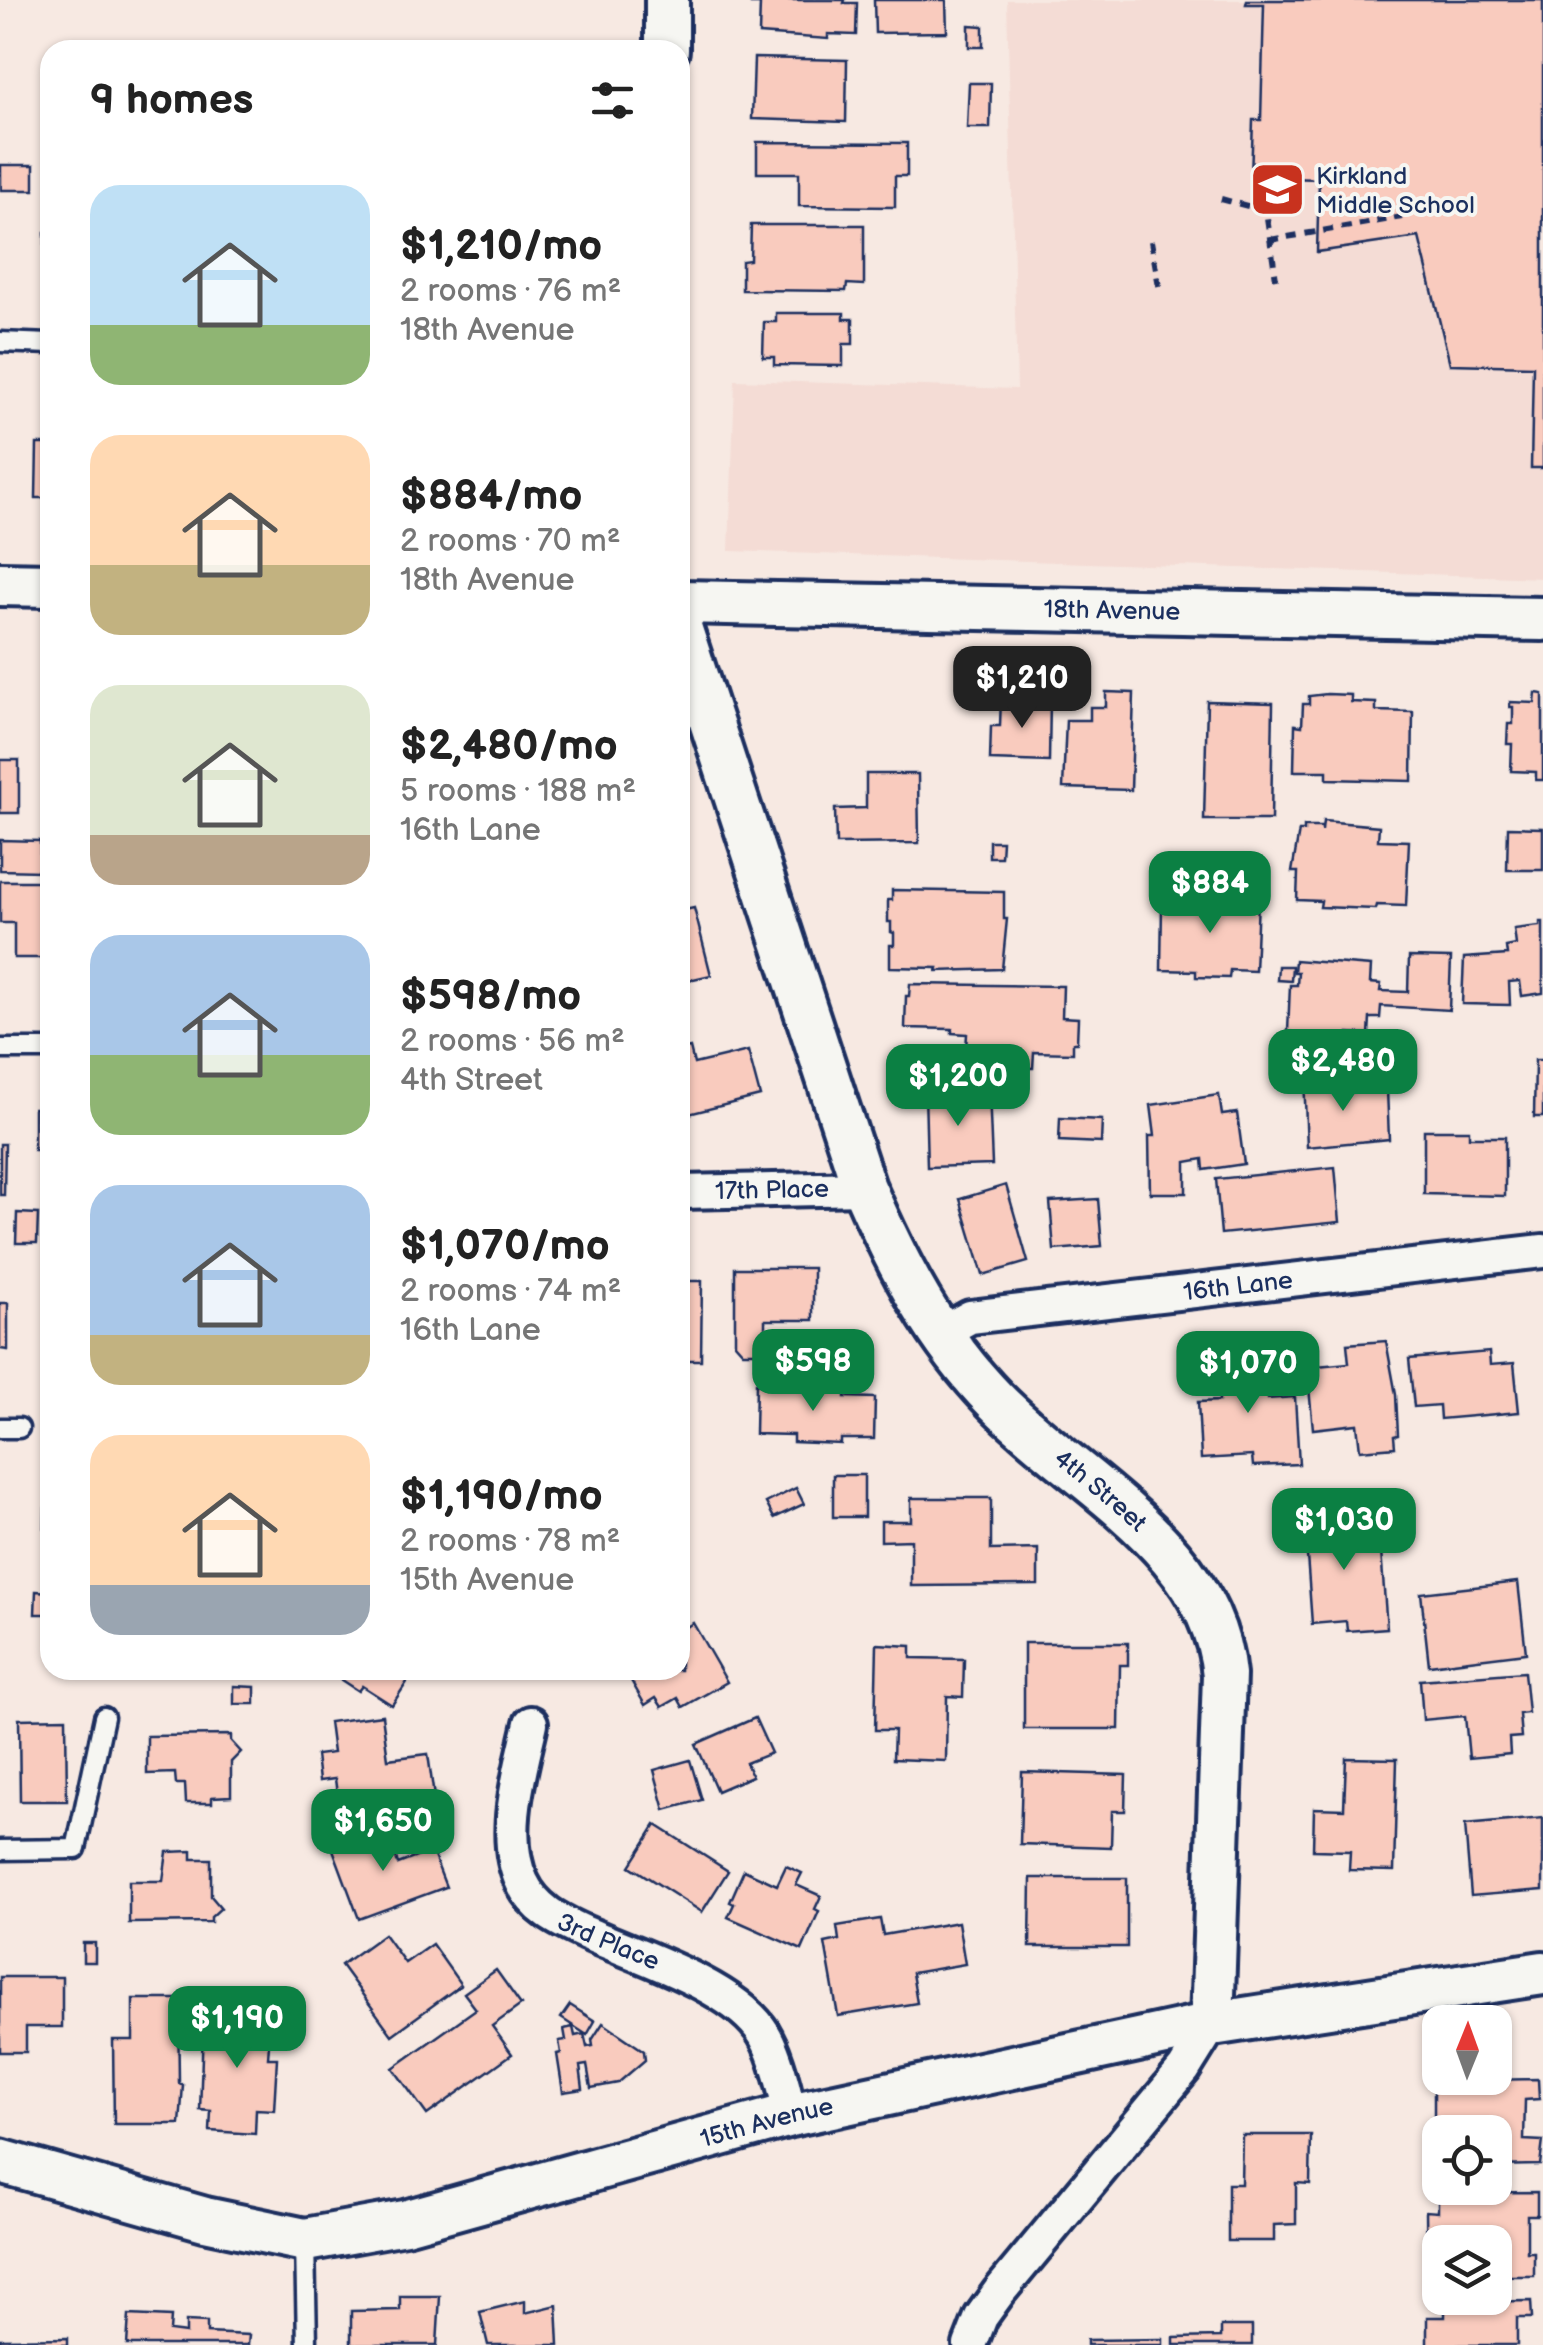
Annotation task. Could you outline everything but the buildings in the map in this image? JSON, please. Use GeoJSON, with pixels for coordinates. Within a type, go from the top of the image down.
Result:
{"type":"FeatureCollection","features":[{"type":"Feature","properties":{"kind":"street"},"geometry":{"type":"LineString","coordinates":[[667,0],[667,40]]}},
{"type":"Feature","properties":{"kind":"street"},"geometry":{"type":"LineString","coordinates":[[0,584],[40,585]]}},
{"type":"Feature","properties":{"kind":"street","name":"18th Avenue"},"geometry":{"type":"LineString","coordinates":[[690,602],[1543,619]]}},
{"type":"Feature","properties":{"kind":"street","name":"4th Street"},"geometry":{"type":"LineString","coordinates":[[690,657],[864,1188],[894,1256],[938,1334],[996,1401],[1160,1543],[1198,1592],[1221,1642],[1224,1675],[1212,2024],[1184,2070],[999,2292],[981,2317],[970,2345]]}},
{"type":"Feature","properties":{"kind":"street","name":"17th Place"},"geometry":{"type":"LineString","coordinates":[[690,1192],[864,1188]]}},
{"type":"Feature","properties":{"kind":"street","name":"16th Lane"},"geometry":{"type":"LineString","coordinates":[[938,1334],[970,1318],[1543,1251]]}},
{"type":"Feature","properties":{"kind":"street","name":"3rd Place"},"geometry":{"type":"LineString","coordinates":[[531,1723],[515,1794],[512,1838],[522,1882],[548,1916],[727,1996],[762,2030],[790,2115]]}},
{"type":"Feature","properties":{"kind":"street","name":"15th Avenue"},"geometry":{"type":"LineString","coordinates":[[0,2160],[205,2219],[305,2240],[405,2222],[790,2115],[1212,2024],[1543,1973]]}},
{"type":"Feature","properties":{"kind":"lane"},"geometry":{"type":"LineString","coordinates":[[0,342],[40,344]]}},
{"type":"Feature","properties":{"kind":"lane"},"geometry":{"type":"LineString","coordinates":[[0,1049],[40,1049]]}},
{"type":"Feature","properties":{"kind":"lane"},"geometry":{"type":"LineString","coordinates":[[0,1428],[20,1428]]}},
{"type":"Feature","properties":{"kind":"lane"},"geometry":{"type":"LineString","coordinates":[[0,1850],[76,1849],[104,1717]]}},
{"type":"Feature","properties":{"kind":"lane"},"geometry":{"type":"LineString","coordinates":[[305,2240],[307,2345]]}},
{"type":"Feature","properties":{"kind":"path"},"geometry":{"type":"LineString","coordinates":[[1221,198],[1266,211],[1276,279]]}},
{"type":"Feature","properties":{"kind":"path"},"geometry":{"type":"LineString","coordinates":[[1270,240],[1402,217]]}},
{"type":"Feature","properties":{"kind":"path"},"geometry":{"type":"LineString","coordinates":[[1150,241],[1159,286]]}},
{"type":"Feature","properties":{"kind":"shaded area","name":"Kirkland Middle School"},"geometry":{"type":"Polygon","coordinates":[[[1007,0],[1543,0],[1543,578],[729,551],[735,380],[1017,389],[1007,0]]]}},
{"type":"Feature","properties":{"kind":"place","name":"Kirkland Middle School"},"geometry":{"type":"Point","coordinates":[1277,190]}}]}
